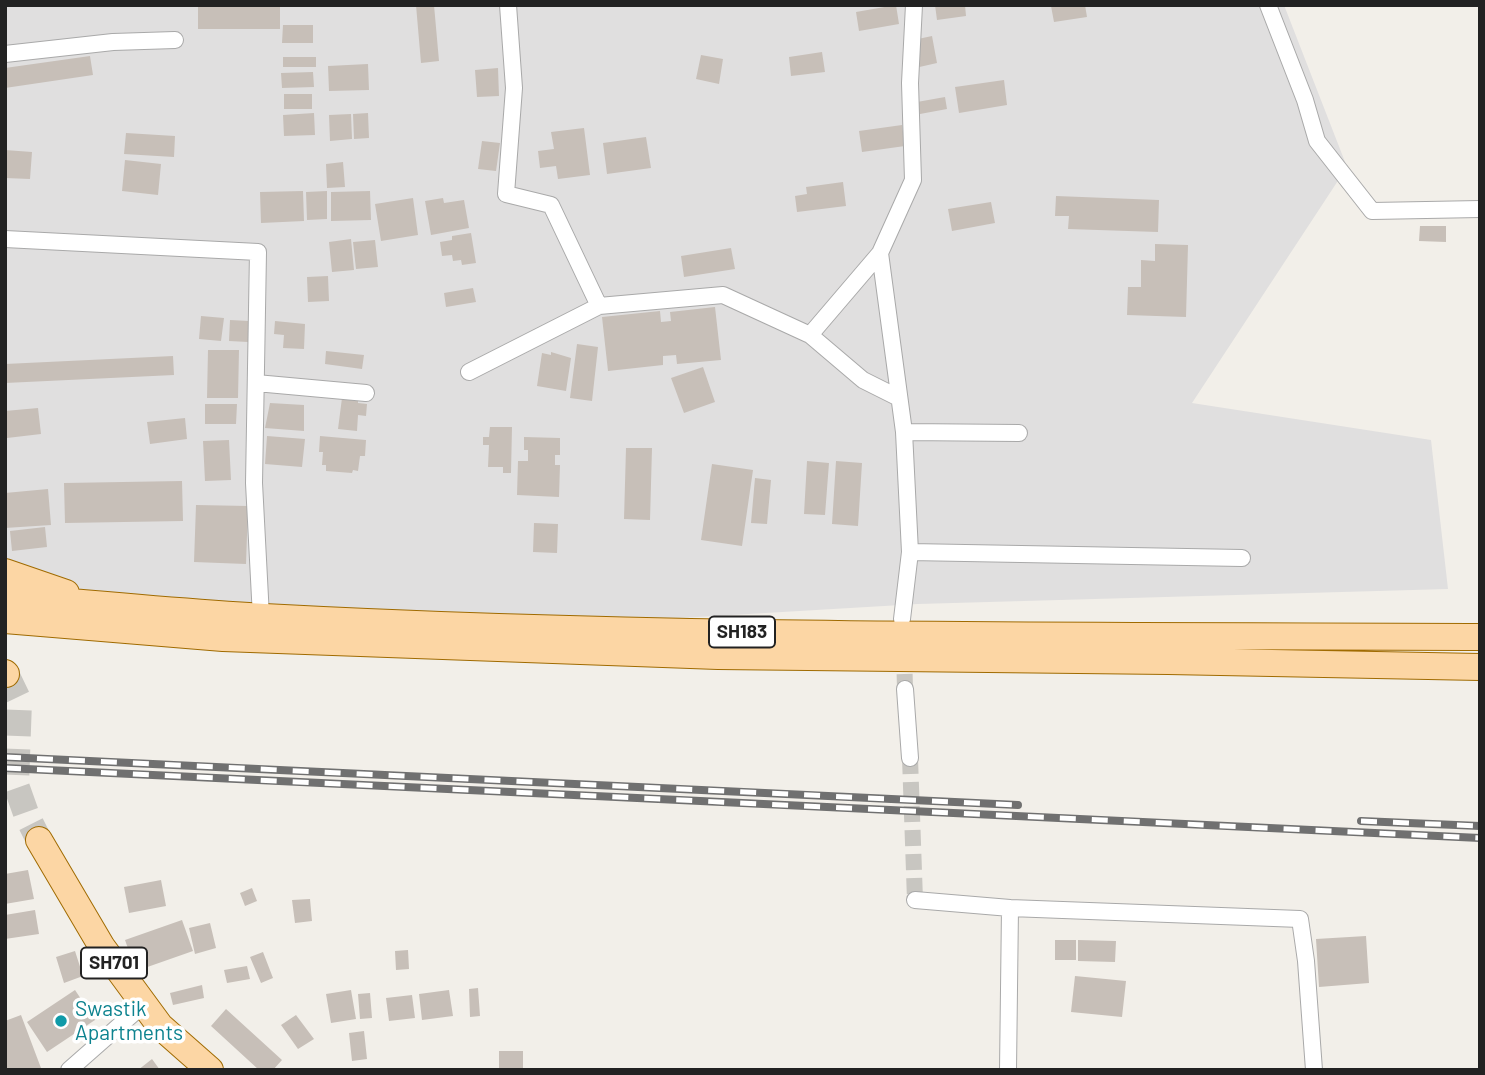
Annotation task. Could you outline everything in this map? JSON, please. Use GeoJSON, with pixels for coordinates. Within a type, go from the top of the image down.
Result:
{"type":"FeatureCollection","features":[{"type":"Feature","properties":{"kind":"main road"},"geometry":{"type":"LineString","coordinates":[[5,572],[33,580],[94,615]]}},
{"type":"Feature","properties":{"kind":"main road","name":"SH183"},"geometry":{"type":"LineString","coordinates":[[5,596],[94,615],[261,617],[543,629],[1480,637]]}},
{"type":"Feature","properties":{"kind":"main road"},"geometry":{"type":"LineString","coordinates":[[5,620],[94,615],[223,638],[718,656],[1480,667]]}},
{"type":"Feature","properties":{"kind":"main road","name":"SH701"},"geometry":{"type":"LineString","coordinates":[[39,840],[102,947],[160,1026],[210,1070]]}},
{"type":"Feature","properties":{"kind":"street"},"geometry":{"type":"LineString","coordinates":[[508,5],[514,88],[506,194],[551,205],[599,306]]}},
{"type":"Feature","properties":{"kind":"street"},"geometry":{"type":"LineString","coordinates":[[810,335],[880,253],[913,180],[910,83],[914,5]]}},
{"type":"Feature","properties":{"kind":"street"},"geometry":{"type":"LineString","coordinates":[[1268,5],[1305,100],[1317,142],[1372,211],[1480,209]]}},
{"type":"Feature","properties":{"kind":"street"},"geometry":{"type":"LineString","coordinates":[[5,54],[113,42],[175,40]]}},
{"type":"Feature","properties":{"kind":"street"},"geometry":{"type":"LineString","coordinates":[[5,239],[258,252],[254,483],[261,617]]}},
{"type":"Feature","properties":{"kind":"street"},"geometry":{"type":"LineString","coordinates":[[880,253],[904,432],[910,552],[902,620]]}},
{"type":"Feature","properties":{"kind":"street"},"geometry":{"type":"LineString","coordinates":[[469,372],[599,306],[723,295],[810,335],[863,380],[899,398]]}},
{"type":"Feature","properties":{"kind":"street"},"geometry":{"type":"LineString","coordinates":[[256,383],[366,393]]}},
{"type":"Feature","properties":{"kind":"street"},"geometry":{"type":"LineString","coordinates":[[904,432],[1019,433]]}},
{"type":"Feature","properties":{"kind":"street"},"geometry":{"type":"LineString","coordinates":[[910,552],[1242,558]]}},
{"type":"Feature","properties":{"kind":"street"},"geometry":{"type":"LineString","coordinates":[[905,689],[910,758]]}},
{"type":"Feature","properties":{"kind":"street"},"geometry":{"type":"LineString","coordinates":[[915,900],[1010,908],[1300,919],[1314,1070]]}},
{"type":"Feature","properties":{"kind":"street"},"geometry":{"type":"LineString","coordinates":[[1008,1070],[1010,908]]}},
{"type":"Feature","properties":{"kind":"street"},"geometry":{"type":"LineString","coordinates":[[69,1070],[144,1004]]}},
{"type":"Feature","properties":{"kind":"shaded area"},"geometry":{"type":"Polygon","coordinates":[[[5,5],[1284,5],[1347,167],[1192,403],[1431,440],[1448,589],[918,604],[188,647],[5,634],[5,5]]]}},
{"type":"Feature","properties":{"kind":"building"},"geometry":{"type":"Polygon","coordinates":[[[198,5],[280,5],[280,29],[198,29],[198,5]]]}},
{"type":"Feature","properties":{"kind":"building"},"geometry":{"type":"Polygon","coordinates":[[[416,5],[434,5],[439,61],[421,63],[416,5]]]}},
{"type":"Feature","properties":{"kind":"building"},"geometry":{"type":"Polygon","coordinates":[[[896,5],[899,24],[859,31],[856,12],[896,5]]]}},
{"type":"Feature","properties":{"kind":"building"},"geometry":{"type":"Polygon","coordinates":[[[935,5],[965,5],[966,16],[937,20],[935,5]]]}},
{"type":"Feature","properties":{"kind":"building"},"geometry":{"type":"Polygon","coordinates":[[[1085,5],[1087,17],[1054,22],[1051,6],[1085,5]]]}},
{"type":"Feature","properties":{"kind":"building"},"geometry":{"type":"Polygon","coordinates":[[[283,25],[313,25],[313,43],[282,43],[283,25]]]}},
{"type":"Feature","properties":{"kind":"building"},"geometry":{"type":"Polygon","coordinates":[[[932,36],[937,63],[915,68],[918,39],[932,36]]]}},
{"type":"Feature","properties":{"kind":"building"},"geometry":{"type":"Polygon","coordinates":[[[822,52],[825,72],[791,76],[789,57],[822,52]]]}},
{"type":"Feature","properties":{"kind":"building"},"geometry":{"type":"Polygon","coordinates":[[[701,55],[723,59],[719,84],[696,79],[701,55]]]}},
{"type":"Feature","properties":{"kind":"building"},"geometry":{"type":"Polygon","coordinates":[[[90,56],[93,75],[5,88],[5,68],[90,56]]]}},
{"type":"Feature","properties":{"kind":"building"},"geometry":{"type":"Polygon","coordinates":[[[283,57],[316,57],[316,67],[283,67],[283,57]]]}},
{"type":"Feature","properties":{"kind":"building"},"geometry":{"type":"Polygon","coordinates":[[[368,64],[369,90],[329,91],[328,66],[368,64]]]}},
{"type":"Feature","properties":{"kind":"building"},"geometry":{"type":"Polygon","coordinates":[[[498,68],[499,96],[477,97],[475,70],[498,68]]]}},
{"type":"Feature","properties":{"kind":"building"},"geometry":{"type":"Polygon","coordinates":[[[313,72],[314,87],[282,88],[281,73],[313,72]]]}},
{"type":"Feature","properties":{"kind":"building"},"geometry":{"type":"Polygon","coordinates":[[[1004,80],[1007,105],[959,113],[955,87],[1004,80]]]}},
{"type":"Feature","properties":{"kind":"building"},"geometry":{"type":"Polygon","coordinates":[[[284,94],[312,94],[312,109],[284,109],[284,94]]]}},
{"type":"Feature","properties":{"kind":"building"},"geometry":{"type":"Polygon","coordinates":[[[945,97],[947,109],[920,114],[917,102],[945,97]]]}},
{"type":"Feature","properties":{"kind":"building"},"geometry":{"type":"Polygon","coordinates":[[[314,113],[315,135],[284,136],[283,115],[314,113]]]}},
{"type":"Feature","properties":{"kind":"building"},"geometry":{"type":"Polygon","coordinates":[[[368,113],[369,138],[354,139],[353,114],[368,113]]]}},
{"type":"Feature","properties":{"kind":"building"},"geometry":{"type":"Polygon","coordinates":[[[351,114],[352,139],[330,141],[329,115],[351,114]]]}},
{"type":"Feature","properties":{"kind":"building"},"geometry":{"type":"Polygon","coordinates":[[[902,125],[905,146],[862,152],[859,131],[902,125]]]}},
{"type":"Feature","properties":{"kind":"building"},"geometry":{"type":"Polygon","coordinates":[[[584,128],[590,175],[558,179],[556,166],[540,168],[538,151],[554,149],[551,132],[584,128]]]}},
{"type":"Feature","properties":{"kind":"building"},"geometry":{"type":"Polygon","coordinates":[[[126,133],[175,136],[174,157],[124,154],[126,133]]]}},
{"type":"Feature","properties":{"kind":"building"},"geometry":{"type":"Polygon","coordinates":[[[646,137],[651,168],[607,174],[603,143],[646,137]]]}},
{"type":"Feature","properties":{"kind":"building"},"geometry":{"type":"Polygon","coordinates":[[[482,141],[500,143],[496,171],[478,169],[482,141]]]}},
{"type":"Feature","properties":{"kind":"building"},"geometry":{"type":"Polygon","coordinates":[[[5,150],[32,152],[30,179],[5,178],[5,150]]]}},
{"type":"Feature","properties":{"kind":"building"},"geometry":{"type":"Polygon","coordinates":[[[125,160],[161,164],[158,195],[122,191],[125,160]]]}},
{"type":"Feature","properties":{"kind":"building"},"geometry":{"type":"Polygon","coordinates":[[[343,162],[345,187],[327,188],[326,164],[343,162]]]}},
{"type":"Feature","properties":{"kind":"building"},"geometry":{"type":"Polygon","coordinates":[[[843,182],[846,206],[797,212],[795,196],[807,194],[806,187],[843,182]]]}},
{"type":"Feature","properties":{"kind":"building"},"geometry":{"type":"Polygon","coordinates":[[[303,191],[304,221],[261,223],[260,192],[303,191]]]}},
{"type":"Feature","properties":{"kind":"building"},"geometry":{"type":"Polygon","coordinates":[[[327,191],[327,219],[307,220],[306,192],[327,191]]]}},
{"type":"Feature","properties":{"kind":"building"},"geometry":{"type":"Polygon","coordinates":[[[370,191],[371,220],[331,221],[331,192],[370,191]]]}},
{"type":"Feature","properties":{"kind":"building"},"geometry":{"type":"Polygon","coordinates":[[[1056,196],[1159,200],[1158,232],[1068,229],[1069,216],[1055,216],[1056,196]]]}},
{"type":"Feature","properties":{"kind":"building"},"geometry":{"type":"Polygon","coordinates":[[[413,198],[418,235],[381,241],[375,204],[413,198]]]}},
{"type":"Feature","properties":{"kind":"building"},"geometry":{"type":"Polygon","coordinates":[[[443,198],[444,203],[464,200],[469,228],[431,235],[425,201],[443,198]]]}},
{"type":"Feature","properties":{"kind":"building"},"geometry":{"type":"Polygon","coordinates":[[[991,202],[995,223],[952,231],[948,209],[991,202]]]}},
{"type":"Feature","properties":{"kind":"building"},"geometry":{"type":"Polygon","coordinates":[[[1420,226],[1446,226],[1446,242],[1419,241],[1420,226]]]}},
{"type":"Feature","properties":{"kind":"building"},"geometry":{"type":"Polygon","coordinates":[[[471,233],[476,263],[462,265],[461,260],[453,261],[452,255],[442,256],[440,242],[452,240],[452,236],[471,233]]]}},
{"type":"Feature","properties":{"kind":"building"},"geometry":{"type":"Polygon","coordinates":[[[351,239],[354,270],[332,272],[329,242],[351,239]]]}},
{"type":"Feature","properties":{"kind":"building"},"geometry":{"type":"Polygon","coordinates":[[[375,240],[378,267],[356,269],[353,242],[375,240]]]}},
{"type":"Feature","properties":{"kind":"building"},"geometry":{"type":"Polygon","coordinates":[[[1155,244],[1188,245],[1186,317],[1127,315],[1128,287],[1141,287],[1141,260],[1155,261],[1155,244]]]}},
{"type":"Feature","properties":{"kind":"building"},"geometry":{"type":"Polygon","coordinates":[[[731,248],[735,269],[684,277],[681,256],[731,248]]]}},
{"type":"Feature","properties":{"kind":"building"},"geometry":{"type":"Polygon","coordinates":[[[328,276],[329,301],[308,302],[307,277],[328,276]]]}},
{"type":"Feature","properties":{"kind":"building"},"geometry":{"type":"Polygon","coordinates":[[[473,288],[476,302],[446,307],[444,293],[473,288]]]}},
{"type":"Feature","properties":{"kind":"building"},"geometry":{"type":"Polygon","coordinates":[[[715,307],[721,360],[677,364],[676,355],[663,356],[663,365],[608,371],[602,317],[660,311],[661,322],[671,321],[670,312],[715,307]]]}},
{"type":"Feature","properties":{"kind":"building"},"geometry":{"type":"Polygon","coordinates":[[[201,316],[224,318],[221,341],[199,339],[201,316]]]}},
{"type":"Feature","properties":{"kind":"building"},"geometry":{"type":"Polygon","coordinates":[[[230,320],[249,321],[248,342],[229,341],[230,320]]]}},
{"type":"Feature","properties":{"kind":"building"},"geometry":{"type":"Polygon","coordinates":[[[275,321],[305,324],[304,349],[283,348],[284,335],[274,334],[275,321]]]}},
{"type":"Feature","properties":{"kind":"building"},"geometry":{"type":"Polygon","coordinates":[[[577,344],[598,347],[592,401],[570,398],[577,344]]]}},
{"type":"Feature","properties":{"kind":"building"},"geometry":{"type":"Polygon","coordinates":[[[208,350],[239,350],[238,398],[207,398],[208,350]]]}},
{"type":"Feature","properties":{"kind":"building"},"geometry":{"type":"Polygon","coordinates":[[[326,351],[364,355],[362,369],[325,364],[326,351]]]}},
{"type":"Feature","properties":{"kind":"building"},"geometry":{"type":"Polygon","coordinates":[[[551,352],[571,358],[566,391],[537,386],[542,353],[551,355],[551,352]]]}},
{"type":"Feature","properties":{"kind":"building"},"geometry":{"type":"Polygon","coordinates":[[[173,356],[174,375],[5,383],[5,364],[173,356]]]}},
{"type":"Feature","properties":{"kind":"building"},"geometry":{"type":"Polygon","coordinates":[[[703,367],[715,402],[684,413],[671,378],[703,367]]]}},
{"type":"Feature","properties":{"kind":"building"},"geometry":{"type":"Polygon","coordinates":[[[342,398],[358,399],[358,403],[367,404],[366,416],[358,415],[357,431],[338,429],[342,398]]]}},
{"type":"Feature","properties":{"kind":"building"},"geometry":{"type":"Polygon","coordinates":[[[270,403],[304,405],[304,431],[265,428],[270,403]]]}},
{"type":"Feature","properties":{"kind":"building"},"geometry":{"type":"Polygon","coordinates":[[[205,404],[237,404],[236,424],[205,424],[205,404]]]}},
{"type":"Feature","properties":{"kind":"building"},"geometry":{"type":"Polygon","coordinates":[[[38,408],[41,434],[7,438],[5,411],[38,408]]]}},
{"type":"Feature","properties":{"kind":"building"},"geometry":{"type":"Polygon","coordinates":[[[185,418],[187,439],[150,444],[147,422],[185,418]]]}},
{"type":"Feature","properties":{"kind":"building"},"geometry":{"type":"Polygon","coordinates":[[[490,427],[512,427],[511,473],[503,473],[503,467],[488,467],[489,445],[483,445],[483,437],[489,437],[490,427]]]}},
{"type":"Feature","properties":{"kind":"building"},"geometry":{"type":"Polygon","coordinates":[[[267,436],[305,439],[302,467],[265,464],[267,436]]]}},
{"type":"Feature","properties":{"kind":"building"},"geometry":{"type":"Polygon","coordinates":[[[320,436],[366,440],[365,456],[360,456],[358,471],[326,471],[326,465],[322,465],[323,452],[319,452],[320,436]]]}},
{"type":"Feature","properties":{"kind":"building"},"geometry":{"type":"Polygon","coordinates":[[[524,437],[560,438],[560,455],[555,455],[555,465],[560,465],[559,497],[517,495],[518,461],[528,461],[528,450],[524,450],[524,437]]]}},
{"type":"Feature","properties":{"kind":"building"},"geometry":{"type":"Polygon","coordinates":[[[229,440],[231,480],[205,481],[203,441],[229,440]]]}},
{"type":"Feature","properties":{"kind":"building"},"geometry":{"type":"Polygon","coordinates":[[[626,448],[652,448],[650,520],[624,519],[626,448]]]}},
{"type":"Feature","properties":{"kind":"building"},"geometry":{"type":"Polygon","coordinates":[[[807,461],[829,463],[825,515],[804,514],[807,461]]]}},
{"type":"Feature","properties":{"kind":"building"},"geometry":{"type":"Polygon","coordinates":[[[836,461],[862,463],[858,526],[832,524],[836,461]]]}},
{"type":"Feature","properties":{"kind":"building"},"geometry":{"type":"Polygon","coordinates":[[[712,464],[753,470],[742,546],[701,540],[712,464]]]}},
{"type":"Feature","properties":{"kind":"building"},"geometry":{"type":"Polygon","coordinates":[[[755,478],[771,480],[767,524],[751,523],[755,478]]]}},
{"type":"Feature","properties":{"kind":"building"},"geometry":{"type":"Polygon","coordinates":[[[182,481],[183,521],[65,523],[64,483],[182,481]]]}},
{"type":"Feature","properties":{"kind":"building"},"geometry":{"type":"Polygon","coordinates":[[[48,489],[51,525],[5,528],[5,493],[48,489]]]}},
{"type":"Feature","properties":{"kind":"building"},"geometry":{"type":"Polygon","coordinates":[[[196,505],[248,506],[246,564],[194,562],[196,505]]]}},
{"type":"Feature","properties":{"kind":"building"},"geometry":{"type":"Polygon","coordinates":[[[534,523],[558,524],[557,553],[533,552],[534,523]]]}},
{"type":"Feature","properties":{"kind":"building"},"geometry":{"type":"Polygon","coordinates":[[[45,527],[47,547],[12,551],[10,531],[45,527]]]}},
{"type":"Feature","properties":{"kind":"building"},"geometry":{"type":"Polygon","coordinates":[[[28,870],[34,899],[5,904],[5,874],[28,870]]]}},
{"type":"Feature","properties":{"kind":"building"},"geometry":{"type":"Polygon","coordinates":[[[161,880],[166,906],[129,913],[124,887],[161,880]]]}},
{"type":"Feature","properties":{"kind":"building"},"geometry":{"type":"Polygon","coordinates":[[[252,888],[257,901],[245,906],[240,893],[252,888]]]}},
{"type":"Feature","properties":{"kind":"building"},"geometry":{"type":"Polygon","coordinates":[[[310,899],[312,921],[295,923],[292,900],[310,899]]]}},
{"type":"Feature","properties":{"kind":"building"},"geometry":{"type":"Polygon","coordinates":[[[35,910],[39,934],[5,939],[5,915],[35,910]]]}},
{"type":"Feature","properties":{"kind":"building"},"geometry":{"type":"Polygon","coordinates":[[[182,920],[193,951],[136,971],[125,940],[182,920]]]}},
{"type":"Feature","properties":{"kind":"building"},"geometry":{"type":"Polygon","coordinates":[[[210,923],[216,948],[195,954],[189,928],[210,923]]]}},
{"type":"Feature","properties":{"kind":"building"},"geometry":{"type":"Polygon","coordinates":[[[1366,936],[1369,983],[1319,987],[1316,939],[1366,936]]]}},
{"type":"Feature","properties":{"kind":"building"},"geometry":{"type":"Polygon","coordinates":[[[1055,940],[1076,940],[1076,960],[1055,960],[1055,940]]]}},
{"type":"Feature","properties":{"kind":"building"},"geometry":{"type":"Polygon","coordinates":[[[1078,940],[1116,941],[1115,962],[1078,961],[1078,940]]]}},
{"type":"Feature","properties":{"kind":"building"},"geometry":{"type":"Polygon","coordinates":[[[408,950],[409,969],[396,970],[395,951],[408,950]]]}},
{"type":"Feature","properties":{"kind":"building"},"geometry":{"type":"Polygon","coordinates":[[[75,951],[83,976],[64,983],[56,957],[75,951]]]}},
{"type":"Feature","properties":{"kind":"building"},"geometry":{"type":"Polygon","coordinates":[[[263,952],[273,978],[261,983],[250,957],[263,952]]]}},
{"type":"Feature","properties":{"kind":"building"},"geometry":{"type":"Polygon","coordinates":[[[247,966],[250,979],[227,983],[224,970],[247,966]]]}},
{"type":"Feature","properties":{"kind":"building"},"geometry":{"type":"Polygon","coordinates":[[[1075,976],[1126,981],[1122,1017],[1071,1012],[1075,976]]]}},
{"type":"Feature","properties":{"kind":"building"},"geometry":{"type":"Polygon","coordinates":[[[202,985],[204,998],[173,1005],[170,993],[202,985]]]}},
{"type":"Feature","properties":{"kind":"building"},"geometry":{"type":"Polygon","coordinates":[[[478,988],[480,1016],[470,1017],[469,989],[478,988]]]}},
{"type":"Feature","properties":{"kind":"building","name":"Swastik Apartments"},"geometry":{"type":"Polygon","coordinates":[[[75,990],[95,1020],[47,1052],[27,1022],[75,990]]]}},
{"type":"Feature","properties":{"kind":"building"},"geometry":{"type":"Polygon","coordinates":[[[351,990],[356,1019],[331,1023],[326,994],[351,990]]]}},
{"type":"Feature","properties":{"kind":"building"},"geometry":{"type":"Polygon","coordinates":[[[449,990],[453,1016],[422,1020],[419,994],[449,990]]]}},
{"type":"Feature","properties":{"kind":"building"},"geometry":{"type":"Polygon","coordinates":[[[370,993],[372,1018],[360,1019],[358,994],[370,993]]]}},
{"type":"Feature","properties":{"kind":"building"},"geometry":{"type":"Polygon","coordinates":[[[412,995],[415,1018],[389,1021],[386,998],[412,995]]]}},
{"type":"Feature","properties":{"kind":"building"},"geometry":{"type":"Polygon","coordinates":[[[226,1009],[282,1060],[273,1070],[259,1070],[211,1026],[226,1009]]]}},
{"type":"Feature","properties":{"kind":"building"},"geometry":{"type":"Polygon","coordinates":[[[21,1015],[41,1068],[5,1070],[5,1021],[21,1015]]]}},
{"type":"Feature","properties":{"kind":"building"},"geometry":{"type":"Polygon","coordinates":[[[296,1015],[314,1039],[298,1049],[281,1025],[296,1015]]]}},
{"type":"Feature","properties":{"kind":"building"},"geometry":{"type":"Polygon","coordinates":[[[364,1031],[367,1059],[352,1061],[349,1033],[364,1031]]]}},
{"type":"Feature","properties":{"kind":"building"},"geometry":{"type":"Polygon","coordinates":[[[499,1051],[523,1051],[523,1068],[499,1068],[499,1051]]]}},
{"type":"Feature","properties":{"kind":"building"},"geometry":{"type":"Polygon","coordinates":[[[152,1059],[160,1070],[138,1070],[152,1059]]]}},
{"type":"Feature","properties":{"kind":"tunnel"},"geometry":{"type":"LineString","coordinates":[[904,650],[905,689]]}},
{"type":"Feature","properties":{"kind":"tunnel"},"geometry":{"type":"LineString","coordinates":[[6,674],[19,701],[16,785],[39,840]]}},
{"type":"Feature","properties":{"kind":"tunnel"},"geometry":{"type":"LineString","coordinates":[[910,758],[915,900]]}},
{"type":"Feature","properties":{"kind":"railway"},"geometry":{"type":"LineString","coordinates":[[5,757],[1018,805]]}},
{"type":"Feature","properties":{"kind":"railway"},"geometry":{"type":"LineString","coordinates":[[5,768],[1480,838]]}},
{"type":"Feature","properties":{"kind":"railway"},"geometry":{"type":"LineString","coordinates":[[1361,821],[1480,826]]}},
{"type":"Feature","properties":{"kind":"place","name":"Swastik Apartments"},"geometry":{"type":"Point","coordinates":[61,1021]}}]}
